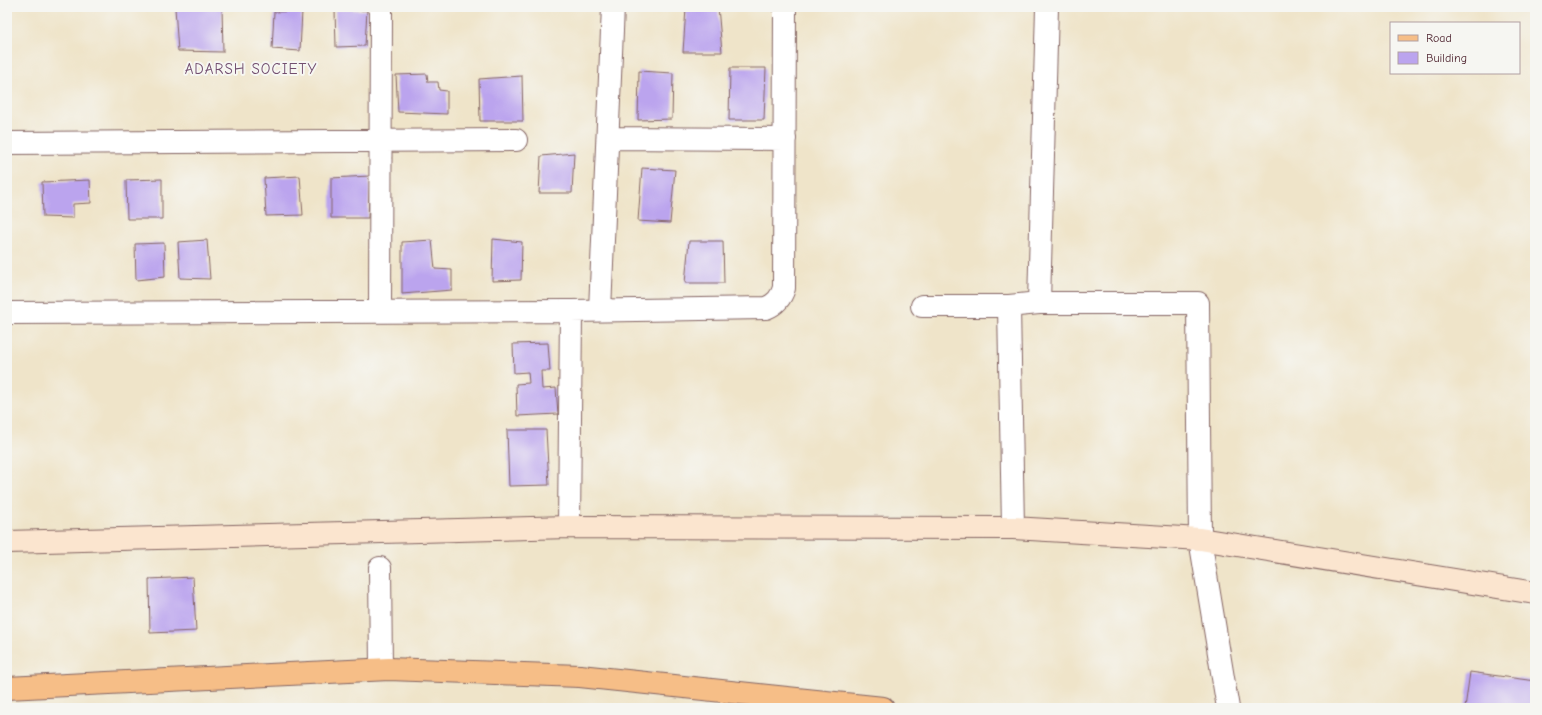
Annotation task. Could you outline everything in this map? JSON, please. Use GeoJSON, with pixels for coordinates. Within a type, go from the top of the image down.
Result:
{"type":"FeatureCollection","features":[{"type":"Feature","properties":{"kind":"main road"},"geometry":{"type":"LineString","coordinates":[[7,688],[381,669],[580,676],[883,708]]}},
{"type":"Feature","properties":{"kind":"street"},"geometry":{"type":"LineString","coordinates":[[380,311],[381,7]]}},
{"type":"Feature","properties":{"kind":"street"},"geometry":{"type":"LineString","coordinates":[[600,310],[613,7]]}},
{"type":"Feature","properties":{"kind":"street"},"geometry":{"type":"LineString","coordinates":[[7,313],[571,311],[766,308],[774,305],[782,296],[784,288],[786,7]]}},
{"type":"Feature","properties":{"kind":"street"},"geometry":{"type":"LineString","coordinates":[[1039,303],[1047,7]]}},
{"type":"Feature","properties":{"kind":"street"},"geometry":{"type":"LineString","coordinates":[[608,138],[785,139]]}},
{"type":"Feature","properties":{"kind":"street"},"geometry":{"type":"LineString","coordinates":[[7,143],[516,140]]}},
{"type":"Feature","properties":{"kind":"street"},"geometry":{"type":"LineString","coordinates":[[922,306],[1009,306],[1039,303],[1198,303],[1200,539],[1228,708]]}},
{"type":"Feature","properties":{"kind":"street"},"geometry":{"type":"LineString","coordinates":[[1009,306],[1013,528]]}},
{"type":"Feature","properties":{"kind":"street"},"geometry":{"type":"LineString","coordinates":[[569,526],[571,311]]}},
{"type":"Feature","properties":{"kind":"street"},"geometry":{"type":"LineString","coordinates":[[7,542],[569,526],[1013,528],[1200,539],[1535,593]]}},
{"type":"Feature","properties":{"kind":"street"},"geometry":{"type":"LineString","coordinates":[[380,568],[381,669]]}},
{"type":"Feature","properties":{"kind":"building"},"geometry":{"type":"Polygon","coordinates":[[[222,7],[223,52],[178,51],[175,8],[222,7]]]}},
{"type":"Feature","properties":{"kind":"building"},"geometry":{"type":"Polygon","coordinates":[[[718,7],[722,52],[683,52],[686,8],[718,7]]]}},
{"type":"Feature","properties":{"kind":"building"},"geometry":{"type":"Polygon","coordinates":[[[335,10],[367,10],[365,46],[336,47],[335,10]]]}},
{"type":"Feature","properties":{"kind":"building"},"geometry":{"type":"Polygon","coordinates":[[[302,11],[300,51],[272,49],[274,12],[302,11]]]}},
{"type":"Feature","properties":{"kind":"building"},"geometry":{"type":"Polygon","coordinates":[[[730,68],[766,68],[764,120],[729,120],[730,68]]]}},
{"type":"Feature","properties":{"kind":"building"},"geometry":{"type":"Polygon","coordinates":[[[639,71],[673,73],[672,119],[638,120],[639,71]]]}},
{"type":"Feature","properties":{"kind":"building"},"geometry":{"type":"Polygon","coordinates":[[[427,74],[428,82],[438,82],[439,90],[447,91],[447,114],[398,112],[396,75],[427,74]]]}},
{"type":"Feature","properties":{"kind":"building"},"geometry":{"type":"Polygon","coordinates":[[[522,76],[523,121],[480,121],[479,79],[522,76]]]}},
{"type":"Feature","properties":{"kind":"building"},"geometry":{"type":"Polygon","coordinates":[[[574,153],[572,193],[539,193],[541,156],[574,153]]]}},
{"type":"Feature","properties":{"kind":"building"},"geometry":{"type":"Polygon","coordinates":[[[642,168],[675,170],[670,223],[638,221],[642,168]]]}},
{"type":"Feature","properties":{"kind":"building"},"geometry":{"type":"Polygon","coordinates":[[[300,176],[303,215],[266,216],[264,178],[300,176]]]}},
{"type":"Feature","properties":{"kind":"building"},"geometry":{"type":"Polygon","coordinates":[[[370,176],[368,218],[331,218],[331,178],[370,176]]]}},
{"type":"Feature","properties":{"kind":"building"},"geometry":{"type":"Polygon","coordinates":[[[162,179],[162,219],[127,219],[126,180],[162,179]]]}},
{"type":"Feature","properties":{"kind":"building"},"geometry":{"type":"Polygon","coordinates":[[[90,180],[91,203],[73,204],[73,218],[43,217],[42,182],[90,180]]]}},
{"type":"Feature","properties":{"kind":"building"},"geometry":{"type":"Polygon","coordinates":[[[493,239],[522,242],[521,280],[492,281],[493,239]]]}},
{"type":"Feature","properties":{"kind":"building"},"geometry":{"type":"Polygon","coordinates":[[[207,240],[210,279],[180,278],[178,242],[207,240]]]}},
{"type":"Feature","properties":{"kind":"building"},"geometry":{"type":"Polygon","coordinates":[[[432,240],[435,269],[452,270],[452,290],[402,294],[402,242],[432,240]]]}},
{"type":"Feature","properties":{"kind":"building"},"geometry":{"type":"Polygon","coordinates":[[[689,241],[723,241],[724,283],[685,283],[689,241]]]}},
{"type":"Feature","properties":{"kind":"building"},"geometry":{"type":"Polygon","coordinates":[[[164,243],[165,277],[136,280],[135,244],[164,243]]]}},
{"type":"Feature","properties":{"kind":"building"},"geometry":{"type":"Polygon","coordinates":[[[548,343],[550,371],[541,371],[542,389],[556,388],[558,414],[517,416],[516,384],[529,383],[528,372],[514,373],[513,344],[548,343]]]}},
{"type":"Feature","properties":{"kind":"building"},"geometry":{"type":"Polygon","coordinates":[[[507,430],[546,430],[549,485],[509,486],[507,430]]]}},
{"type":"Feature","properties":{"kind":"building"},"geometry":{"type":"Polygon","coordinates":[[[193,577],[196,631],[150,633],[149,579],[193,577]]]}},
{"type":"Feature","properties":{"kind":"building"},"geometry":{"type":"Polygon","coordinates":[[[1470,672],[1535,681],[1535,708],[1465,708],[1470,672]]]}},
{"type":"Feature","properties":{"kind":"district","name":"ADARSH SOCIETY"},"geometry":{"type":"Point","coordinates":[251,69]}}]}
